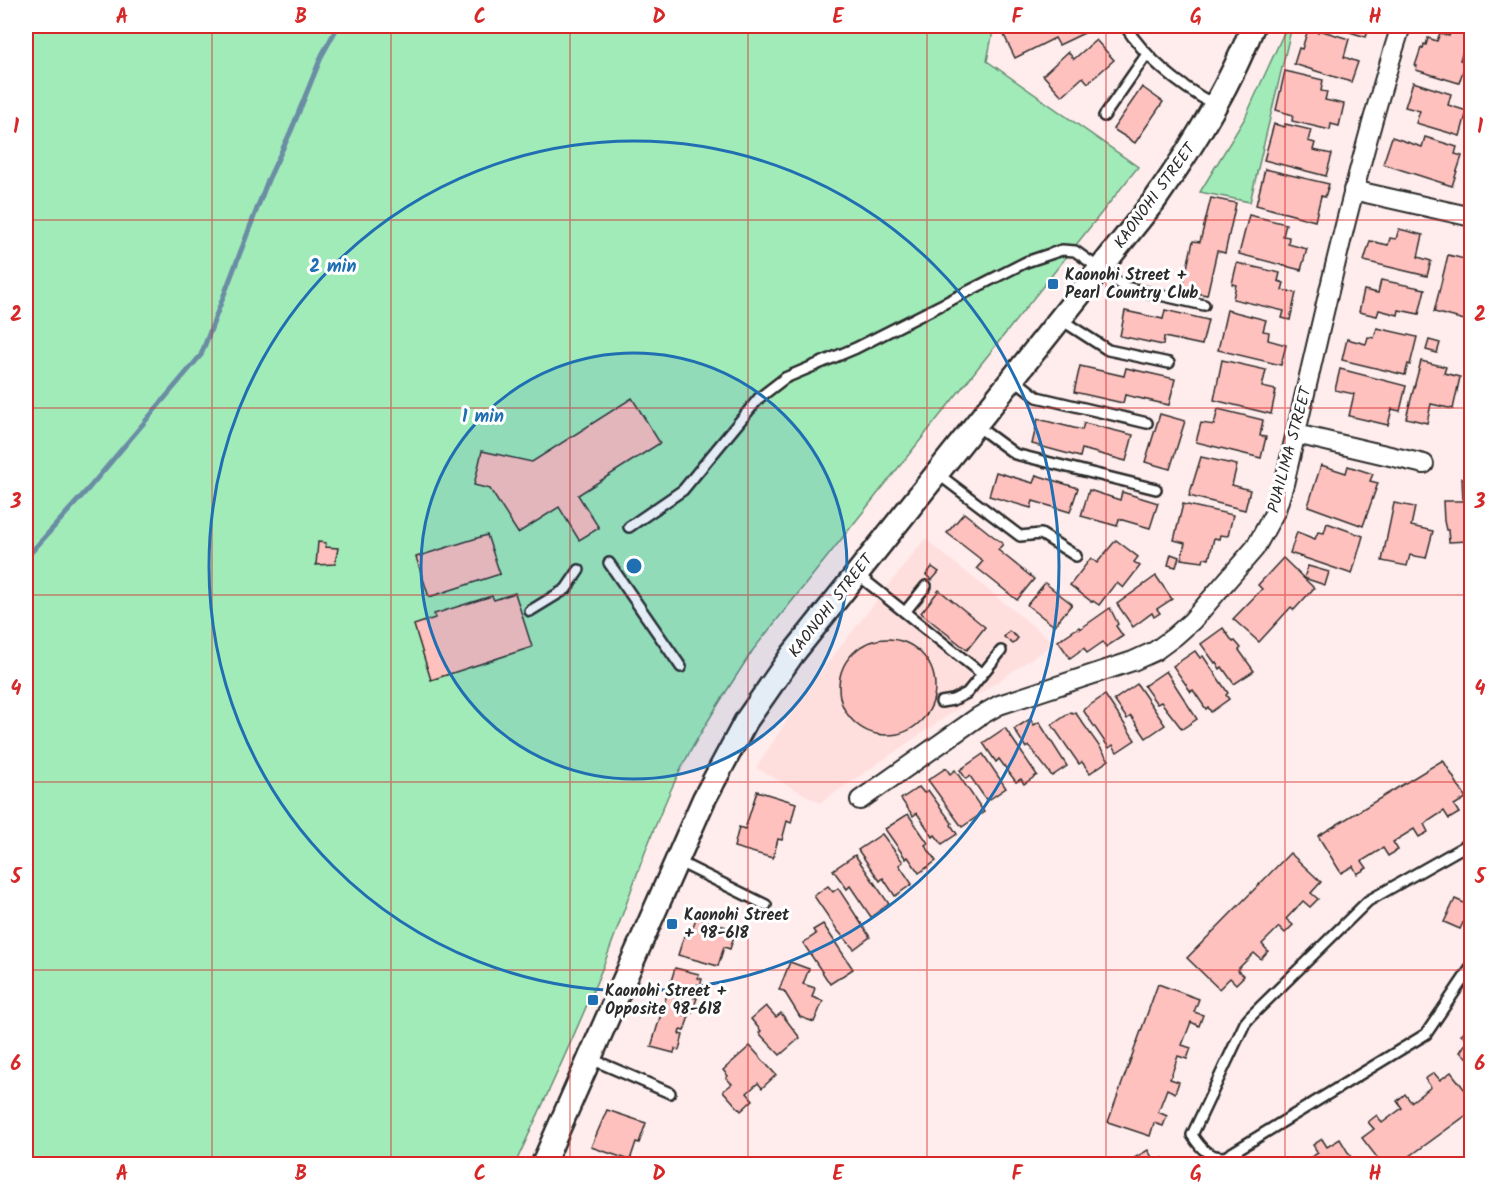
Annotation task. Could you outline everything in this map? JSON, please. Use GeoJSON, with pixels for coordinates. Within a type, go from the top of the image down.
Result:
{"type":"FeatureCollection","features":[{"type":"Feature","properties":{"kind":"street","name":"KAONOHI STREET"},"geometry":{"type":"LineString","coordinates":[[543,1164],[704,799],[746,721],[792,655],[1101,269],[1168,181],[1215,105],[1253,26]]}},
{"type":"Feature","properties":{"kind":"street","name":"PUAILIMA STREET"},"geometry":{"type":"LineString","coordinates":[[860,800],[978,717],[999,705],[1133,661],[1155,651],[1174,638],[1199,613],[1255,548],[1266,532],[1276,510],[1353,190],[1374,109],[1401,26]]}},
{"type":"Feature","properties":{"kind":"street"},"geometry":{"type":"LineString","coordinates":[[1353,190],[1472,218]]}},
{"type":"Feature","properties":{"kind":"street"},"geometry":{"type":"LineString","coordinates":[[1296,434],[1424,464]]}},
{"type":"Feature","properties":{"kind":"lane"},"geometry":{"type":"LineString","coordinates":[[1125,26],[1147,54],[1167,74],[1188,91],[1215,105]]}},
{"type":"Feature","properties":{"kind":"lane"},"geometry":{"type":"LineString","coordinates":[[1104,116],[1147,54]]}},
{"type":"Feature","properties":{"kind":"lane"},"geometry":{"type":"LineString","coordinates":[[629,527],[683,490],[759,398],[784,378],[856,348],[1026,262],[1062,250],[1075,251],[1125,287],[1204,304]]}},
{"type":"Feature","properties":{"kind":"lane"},"geometry":{"type":"LineString","coordinates":[[1060,319],[1108,350],[1169,363]]}},
{"type":"Feature","properties":{"kind":"lane"},"geometry":{"type":"LineString","coordinates":[[1013,378],[1037,397],[1147,423]]}},
{"type":"Feature","properties":{"kind":"lane"},"geometry":{"type":"LineString","coordinates":[[976,425],[1015,454],[1156,489]]}},
{"type":"Feature","properties":{"kind":"lane"},"geometry":{"type":"LineString","coordinates":[[937,473],[1020,537],[1041,534],[1076,556]]}},
{"type":"Feature","properties":{"kind":"lane"},"geometry":{"type":"LineString","coordinates":[[609,563],[681,667]]}},
{"type":"Feature","properties":{"kind":"lane"},"geometry":{"type":"LineString","coordinates":[[530,611],[566,590],[579,570]]}},
{"type":"Feature","properties":{"kind":"lane"},"geometry":{"type":"LineString","coordinates":[[856,574],[982,674]]}},
{"type":"Feature","properties":{"kind":"lane"},"geometry":{"type":"LineString","coordinates":[[905,612],[926,586]]}},
{"type":"Feature","properties":{"kind":"lane"},"geometry":{"type":"LineString","coordinates":[[940,702],[962,697],[1001,651]]}},
{"type":"Feature","properties":{"kind":"lane"},"geometry":{"type":"LineString","coordinates":[[1472,842],[1368,901],[1250,1017],[1245,1023],[1192,1135],[1209,1155],[1225,1157],[1236,1152],[1426,1034],[1472,966]]}},
{"type":"Feature","properties":{"kind":"lane"},"geometry":{"type":"LineString","coordinates":[[676,861],[766,905]]}},
{"type":"Feature","properties":{"kind":"lane"},"geometry":{"type":"LineString","coordinates":[[589,1058],[670,1093]]}},
{"type":"Feature","properties":{"kind":"shaded area"},"geometry":{"type":"Polygon","coordinates":[[[925,539],[1054,643],[820,803],[756,768],[808,688],[925,539]]]}},
{"type":"Feature","properties":{"kind":"green space"},"geometry":{"type":"Polygon","coordinates":[[[26,26],[994,26],[987,61],[1138,167],[753,650],[717,705],[672,788],[640,865],[602,969],[515,1164],[481,1164],[468,1159],[462,1164],[26,1164],[26,26]]]}},
{"type":"Feature","properties":{"kind":"green space"},"geometry":{"type":"Polygon","coordinates":[[[1287,26],[1292,26],[1250,202],[1200,192],[1245,118],[1287,26]]]}},
{"type":"Feature","properties":{"kind":"building"},"geometry":{"type":"Polygon","coordinates":[[[1023,26],[1099,26],[1059,45],[1055,38],[1015,58],[1004,35],[1023,26]]]}},
{"type":"Feature","properties":{"kind":"building"},"geometry":{"type":"Polygon","coordinates":[[[1344,26],[1370,26],[1366,37],[1343,30],[1344,26]]]}},
{"type":"Feature","properties":{"kind":"building"},"geometry":{"type":"Polygon","coordinates":[[[1452,27],[1469,32],[1460,60],[1466,62],[1459,83],[1416,70],[1417,66],[1415,66],[1421,48],[1423,49],[1424,44],[1426,45],[1428,38],[1437,41],[1440,33],[1449,36],[1452,27]]]}},
{"type":"Feature","properties":{"kind":"building"},"geometry":{"type":"Polygon","coordinates":[[[1308,29],[1349,39],[1344,57],[1358,62],[1351,82],[1294,64],[1299,48],[1302,49],[1308,29]]]}},
{"type":"Feature","properties":{"kind":"building"},"geometry":{"type":"Polygon","coordinates":[[[1096,40],[1114,60],[1088,83],[1083,77],[1062,96],[1043,75],[1068,52],[1074,59],[1096,40]]]}},
{"type":"Feature","properties":{"kind":"building"},"geometry":{"type":"Polygon","coordinates":[[[1285,71],[1323,80],[1321,91],[1327,92],[1325,100],[1344,104],[1339,126],[1331,124],[1330,130],[1292,121],[1293,115],[1276,110],[1285,71]]]}},
{"type":"Feature","properties":{"kind":"building"},"geometry":{"type":"Polygon","coordinates":[[[1413,82],[1451,94],[1448,105],[1467,111],[1460,136],[1416,123],[1420,111],[1405,107],[1413,82]]]}},
{"type":"Feature","properties":{"kind":"building"},"geometry":{"type":"Polygon","coordinates":[[[1142,87],[1163,102],[1135,143],[1113,129],[1142,87]]]}},
{"type":"Feature","properties":{"kind":"building"},"geometry":{"type":"Polygon","coordinates":[[[1274,124],[1311,130],[1308,141],[1315,143],[1313,150],[1332,154],[1326,176],[1264,160],[1274,124]]]}},
{"type":"Feature","properties":{"kind":"building"},"geometry":{"type":"Polygon","coordinates":[[[1392,137],[1422,147],[1425,137],[1457,147],[1455,154],[1462,156],[1452,186],[1383,164],[1392,137]]]}},
{"type":"Feature","properties":{"kind":"building"},"geometry":{"type":"Polygon","coordinates":[[[1265,169],[1329,184],[1325,197],[1321,196],[1315,221],[1256,205],[1265,169]]]}},
{"type":"Feature","properties":{"kind":"building"},"geometry":{"type":"Polygon","coordinates":[[[1211,198],[1236,203],[1225,253],[1217,251],[1207,295],[1182,290],[1193,241],[1200,242],[1211,198]]]}},
{"type":"Feature","properties":{"kind":"building"},"geometry":{"type":"Polygon","coordinates":[[[1249,215],[1286,224],[1283,236],[1289,237],[1288,244],[1307,249],[1301,270],[1239,254],[1249,215]]]}},
{"type":"Feature","properties":{"kind":"building"},"geometry":{"type":"Polygon","coordinates":[[[1399,229],[1423,235],[1418,257],[1431,261],[1427,276],[1364,261],[1370,241],[1388,245],[1390,238],[1396,239],[1399,229]]]}},
{"type":"Feature","properties":{"kind":"building"},"geometry":{"type":"Polygon","coordinates":[[[1448,255],[1469,260],[1465,278],[1472,280],[1472,322],[1434,312],[1448,255]]]}},
{"type":"Feature","properties":{"kind":"building"},"geometry":{"type":"Polygon","coordinates":[[[1237,263],[1280,273],[1278,281],[1284,283],[1282,290],[1296,293],[1290,320],[1282,318],[1284,311],[1233,299],[1236,285],[1232,284],[1237,263]]]}},
{"type":"Feature","properties":{"kind":"building"},"geometry":{"type":"Polygon","coordinates":[[[1381,280],[1425,289],[1419,314],[1399,310],[1398,315],[1379,310],[1377,316],[1359,312],[1364,290],[1378,293],[1381,280]]]}},
{"type":"Feature","properties":{"kind":"building"},"geometry":{"type":"Polygon","coordinates":[[[1165,310],[1208,320],[1202,345],[1164,337],[1163,345],[1120,336],[1125,311],[1163,319],[1165,310]]]}},
{"type":"Feature","properties":{"kind":"building"},"geometry":{"type":"Polygon","coordinates":[[[1227,310],[1266,320],[1263,331],[1269,332],[1268,340],[1286,345],[1281,365],[1218,350],[1227,310]]]}},
{"type":"Feature","properties":{"kind":"building"},"geometry":{"type":"Polygon","coordinates":[[[1377,328],[1417,337],[1405,375],[1342,360],[1347,339],[1366,344],[1368,337],[1374,338],[1377,328]]]}},
{"type":"Feature","properties":{"kind":"building"},"geometry":{"type":"Polygon","coordinates":[[[1429,340],[1440,343],[1437,353],[1426,350],[1429,340]]]}},
{"type":"Feature","properties":{"kind":"building"},"geometry":{"type":"Polygon","coordinates":[[[1222,360],[1266,370],[1262,387],[1276,390],[1271,414],[1214,400],[1222,360]]]}},
{"type":"Feature","properties":{"kind":"building"},"geometry":{"type":"Polygon","coordinates":[[[1421,361],[1446,367],[1444,373],[1460,377],[1453,409],[1431,404],[1427,423],[1406,418],[1421,361]]]}},
{"type":"Feature","properties":{"kind":"building"},"geometry":{"type":"Polygon","coordinates":[[[1080,366],[1124,376],[1126,368],[1175,379],[1169,405],[1125,395],[1123,403],[1074,392],[1080,366]]]}},
{"type":"Feature","properties":{"kind":"building"},"geometry":{"type":"Polygon","coordinates":[[[1340,369],[1406,386],[1400,411],[1392,409],[1388,425],[1349,416],[1354,394],[1335,390],[1340,369]]]}},
{"type":"Feature","properties":{"kind":"building"},"geometry":{"type":"Polygon","coordinates":[[[632,398],[660,443],[578,495],[599,528],[579,540],[559,507],[518,533],[490,489],[474,485],[482,451],[532,462],[632,398]]]}},
{"type":"Feature","properties":{"kind":"building"},"geometry":{"type":"Polygon","coordinates":[[[1218,409],[1263,420],[1260,436],[1266,437],[1261,458],[1196,442],[1201,423],[1214,425],[1218,409]]]}},
{"type":"Feature","properties":{"kind":"building"},"geometry":{"type":"Polygon","coordinates":[[[1160,414],[1185,421],[1170,469],[1145,462],[1160,414]]]}},
{"type":"Feature","properties":{"kind":"building"},"geometry":{"type":"Polygon","coordinates":[[[1038,419],[1082,430],[1084,423],[1133,435],[1126,461],[1082,449],[1080,457],[1032,444],[1038,419]]]}},
{"type":"Feature","properties":{"kind":"building"},"geometry":{"type":"Polygon","coordinates":[[[1201,457],[1237,465],[1232,485],[1250,490],[1245,510],[1189,496],[1201,457]]]}},
{"type":"Feature","properties":{"kind":"building"},"geometry":{"type":"Polygon","coordinates":[[[1321,465],[1346,473],[1348,466],[1373,474],[1370,481],[1378,483],[1363,526],[1308,506],[1321,465]]]}},
{"type":"Feature","properties":{"kind":"building"},"geometry":{"type":"Polygon","coordinates":[[[996,472],[1033,483],[1036,475],[1078,488],[1070,512],[1033,501],[1031,508],[989,496],[996,472]]]}},
{"type":"Feature","properties":{"kind":"building"},"geometry":{"type":"Polygon","coordinates":[[[1462,478],[1472,478],[1472,530],[1468,530],[1468,541],[1449,542],[1448,530],[1446,530],[1444,521],[1443,501],[1463,501],[1462,478]]]}},
{"type":"Feature","properties":{"kind":"building"},"geometry":{"type":"Polygon","coordinates":[[[1089,490],[1120,500],[1122,492],[1158,503],[1150,528],[1119,519],[1117,526],[1081,516],[1089,490]]]}},
{"type":"Feature","properties":{"kind":"building"},"geometry":{"type":"Polygon","coordinates":[[[1394,503],[1415,507],[1411,526],[1433,531],[1426,558],[1410,555],[1407,566],[1382,561],[1394,503]]]}},
{"type":"Feature","properties":{"kind":"building"},"geometry":{"type":"Polygon","coordinates":[[[1183,504],[1233,515],[1228,536],[1220,535],[1219,539],[1214,538],[1209,559],[1204,558],[1203,562],[1181,559],[1185,543],[1174,540],[1183,504]]]}},
{"type":"Feature","properties":{"kind":"building"},"geometry":{"type":"Polygon","coordinates":[[[964,513],[1003,544],[998,550],[1034,579],[1017,600],[977,568],[983,561],[947,533],[964,513]]]}},
{"type":"Feature","properties":{"kind":"building"},"geometry":{"type":"Polygon","coordinates":[[[1327,523],[1363,536],[1352,574],[1290,553],[1297,532],[1315,539],[1318,532],[1324,533],[1327,523]]]}},
{"type":"Feature","properties":{"kind":"building"},"geometry":{"type":"Polygon","coordinates":[[[487,535],[500,574],[429,597],[416,557],[487,535]]]}},
{"type":"Feature","properties":{"kind":"building"},"geometry":{"type":"Polygon","coordinates":[[[1116,540],[1138,557],[1134,562],[1140,566],[1123,588],[1115,584],[1099,605],[1070,585],[1091,558],[1097,563],[1116,540]]]}},
{"type":"Feature","properties":{"kind":"building"},"geometry":{"type":"Polygon","coordinates":[[[318,542],[326,543],[325,547],[338,548],[335,564],[316,565],[318,542]]]}},
{"type":"Feature","properties":{"kind":"building"},"geometry":{"type":"Polygon","coordinates":[[[1171,554],[1179,557],[1176,567],[1168,565],[1171,554]]]}},
{"type":"Feature","properties":{"kind":"building"},"geometry":{"type":"Polygon","coordinates":[[[1283,558],[1314,588],[1294,610],[1291,607],[1259,642],[1233,619],[1262,589],[1258,585],[1283,558]]]}},
{"type":"Feature","properties":{"kind":"building"},"geometry":{"type":"Polygon","coordinates":[[[1308,566],[1329,572],[1325,585],[1304,578],[1308,566]]]}},
{"type":"Feature","properties":{"kind":"building"},"geometry":{"type":"Polygon","coordinates":[[[932,567],[939,572],[932,580],[926,575],[932,567]]]}},
{"type":"Feature","properties":{"kind":"building"},"geometry":{"type":"Polygon","coordinates":[[[1156,576],[1172,599],[1157,609],[1160,613],[1154,617],[1152,613],[1133,627],[1117,604],[1156,576]]]}},
{"type":"Feature","properties":{"kind":"building"},"geometry":{"type":"Polygon","coordinates":[[[1045,583],[1072,604],[1054,626],[1027,605],[1045,583]]]}},
{"type":"Feature","properties":{"kind":"building"},"geometry":{"type":"Polygon","coordinates":[[[939,590],[985,627],[967,650],[921,613],[939,590]]]}},
{"type":"Feature","properties":{"kind":"building"},"geometry":{"type":"Polygon","coordinates":[[[515,593],[532,647],[431,680],[414,625],[435,618],[434,614],[492,596],[494,600],[515,593]]]}},
{"type":"Feature","properties":{"kind":"building"},"geometry":{"type":"Polygon","coordinates":[[[1110,608],[1118,624],[1116,626],[1123,636],[1106,647],[1103,642],[1087,653],[1084,648],[1070,658],[1058,641],[1110,608]]]}},
{"type":"Feature","properties":{"kind":"building"},"geometry":{"type":"Polygon","coordinates":[[[1223,628],[1233,642],[1235,641],[1241,648],[1239,650],[1254,671],[1234,684],[1201,644],[1223,628]]]}},
{"type":"Feature","properties":{"kind":"building"},"geometry":{"type":"Polygon","coordinates":[[[1009,631],[1018,638],[1013,644],[1004,637],[1009,631]]]}},
{"type":"Feature","properties":{"kind":"building"},"geometry":{"type":"Polygon","coordinates":[[[887,639],[905,643],[921,653],[931,669],[935,687],[931,705],[921,721],[905,731],[887,735],[869,731],[853,721],[843,705],[839,687],[843,669],[853,653],[869,643],[887,639]]]}},
{"type":"Feature","properties":{"kind":"building"},"geometry":{"type":"Polygon","coordinates":[[[1195,651],[1200,658],[1203,656],[1228,693],[1226,695],[1229,699],[1211,712],[1208,707],[1206,709],[1193,690],[1191,692],[1173,666],[1195,651]]]}},
{"type":"Feature","properties":{"kind":"building"},"geometry":{"type":"Polygon","coordinates":[[[1166,671],[1197,719],[1182,729],[1161,702],[1157,704],[1144,686],[1166,671]]]}},
{"type":"Feature","properties":{"kind":"building"},"geometry":{"type":"Polygon","coordinates":[[[1137,684],[1165,725],[1146,738],[1131,716],[1127,719],[1114,700],[1137,684]]]}},
{"type":"Feature","properties":{"kind":"building"},"geometry":{"type":"Polygon","coordinates":[[[1105,695],[1135,740],[1117,752],[1113,745],[1109,748],[1083,710],[1105,695]]]}},
{"type":"Feature","properties":{"kind":"building"},"geometry":{"type":"Polygon","coordinates":[[[1071,712],[1072,714],[1075,712],[1109,760],[1090,773],[1082,762],[1079,764],[1052,725],[1071,712]]]}},
{"type":"Feature","properties":{"kind":"building"},"geometry":{"type":"Polygon","coordinates":[[[1030,719],[1034,725],[1039,722],[1067,766],[1052,776],[1029,746],[1026,748],[1014,729],[1030,719]]]}},
{"type":"Feature","properties":{"kind":"building"},"geometry":{"type":"Polygon","coordinates":[[[1005,728],[1037,775],[1024,784],[1021,779],[1016,782],[999,759],[996,762],[983,743],[1005,728]]]}},
{"type":"Feature","properties":{"kind":"building"},"geometry":{"type":"Polygon","coordinates":[[[983,754],[1006,788],[987,801],[970,776],[966,779],[960,770],[983,754]]]}},
{"type":"Feature","properties":{"kind":"building"},"geometry":{"type":"Polygon","coordinates":[[[1443,760],[1466,798],[1454,805],[1459,813],[1449,819],[1444,811],[1424,824],[1428,832],[1419,837],[1414,829],[1393,842],[1398,850],[1388,856],[1383,848],[1362,861],[1367,868],[1357,874],[1353,866],[1341,873],[1318,836],[1443,760]]]}},
{"type":"Feature","properties":{"kind":"building"},"geometry":{"type":"Polygon","coordinates":[[[946,768],[950,774],[955,770],[984,812],[962,827],[928,780],[946,768]]]}},
{"type":"Feature","properties":{"kind":"building"},"geometry":{"type":"Polygon","coordinates":[[[919,787],[924,793],[928,790],[952,823],[957,834],[942,844],[935,835],[933,837],[917,813],[913,816],[901,799],[919,787]]]}},
{"type":"Feature","properties":{"kind":"building"},"geometry":{"type":"Polygon","coordinates":[[[757,791],[796,803],[791,823],[787,821],[782,840],[778,839],[773,858],[734,847],[739,827],[745,829],[757,791]]]}},
{"type":"Feature","properties":{"kind":"building"},"geometry":{"type":"Polygon","coordinates":[[[908,814],[928,843],[925,845],[936,861],[919,873],[885,829],[908,814]]]}},
{"type":"Feature","properties":{"kind":"building"},"geometry":{"type":"Polygon","coordinates":[[[882,834],[903,862],[899,865],[912,884],[895,896],[883,878],[880,881],[858,850],[882,834]]]}},
{"type":"Feature","properties":{"kind":"building"},"geometry":{"type":"Polygon","coordinates":[[[1290,853],[1321,882],[1311,893],[1318,899],[1310,907],[1303,901],[1286,919],[1293,925],[1285,933],[1279,927],[1262,944],[1268,951],[1261,959],[1254,953],[1237,970],[1244,976],[1236,984],[1230,978],[1219,989],[1187,958],[1290,853]]]}},
{"type":"Feature","properties":{"kind":"building"},"geometry":{"type":"Polygon","coordinates":[[[855,855],[889,904],[871,917],[850,886],[847,889],[833,870],[855,855]]]}},
{"type":"Feature","properties":{"kind":"building"},"geometry":{"type":"Polygon","coordinates":[[[828,886],[833,892],[838,888],[870,937],[854,949],[838,931],[814,896],[828,886]]]}},
{"type":"Feature","properties":{"kind":"building"},"geometry":{"type":"Polygon","coordinates":[[[1455,899],[1471,906],[1460,929],[1444,922],[1455,899]]]}},
{"type":"Feature","properties":{"kind":"building"},"geometry":{"type":"Polygon","coordinates":[[[696,918],[736,930],[730,949],[724,947],[718,966],[678,955],[684,936],[690,937],[696,918]]]}},
{"type":"Feature","properties":{"kind":"building"},"geometry":{"type":"Polygon","coordinates":[[[823,924],[853,969],[830,984],[803,943],[816,934],[813,930],[823,924]]]}},
{"type":"Feature","properties":{"kind":"building"},"geometry":{"type":"Polygon","coordinates":[[[790,962],[809,969],[803,984],[815,988],[812,997],[823,1001],[814,1022],[800,1017],[784,991],[779,990],[790,962]]]}},
{"type":"Feature","properties":{"kind":"building"},"geometry":{"type":"Polygon","coordinates":[[[675,968],[699,974],[698,978],[702,979],[698,994],[694,993],[693,997],[697,998],[692,1013],[688,1012],[684,1015],[689,1016],[684,1031],[680,1030],[679,1034],[683,1035],[679,1050],[675,1049],[674,1053],[651,1047],[675,968]]]}},
{"type":"Feature","properties":{"kind":"building"},"geometry":{"type":"Polygon","coordinates":[[[1158,984],[1199,999],[1194,1012],[1203,1015],[1199,1026],[1191,1022],[1182,1045],[1191,1048],[1187,1059],[1178,1056],[1170,1079],[1179,1082],[1175,1093],[1167,1089],[1158,1112],[1167,1116],[1163,1126],[1154,1123],[1150,1136],[1108,1122],[1158,984]]]}},
{"type":"Feature","properties":{"kind":"building"},"geometry":{"type":"Polygon","coordinates":[[[766,1006],[776,1017],[781,1013],[800,1038],[780,1055],[759,1033],[761,1031],[751,1019],[766,1006]]]}},
{"type":"Feature","properties":{"kind":"building"},"geometry":{"type":"Polygon","coordinates":[[[1468,1026],[1472,1028],[1472,1061],[1460,1052],[1468,1040],[1461,1035],[1468,1026]]]}},
{"type":"Feature","properties":{"kind":"building"},"geometry":{"type":"Polygon","coordinates":[[[750,1046],[776,1075],[762,1088],[758,1083],[747,1093],[753,1100],[741,1111],[723,1091],[732,1084],[726,1078],[728,1076],[723,1070],[750,1046]]]}},
{"type":"Feature","properties":{"kind":"building"},"geometry":{"type":"Polygon","coordinates":[[[1451,1072],[1472,1099],[1472,1111],[1399,1164],[1382,1164],[1362,1138],[1374,1129],[1368,1122],[1377,1115],[1382,1123],[1402,1108],[1397,1101],[1405,1094],[1411,1102],[1431,1087],[1425,1079],[1434,1073],[1440,1080],[1451,1072]]]}},
{"type":"Feature","properties":{"kind":"building"},"geometry":{"type":"Polygon","coordinates":[[[607,1110],[646,1123],[630,1160],[591,1147],[607,1110]]]}},
{"type":"Feature","properties":{"kind":"building"},"geometry":{"type":"Polygon","coordinates":[[[1322,1139],[1327,1147],[1340,1139],[1355,1164],[1299,1164],[1318,1153],[1313,1145],[1322,1139]]]}},
{"type":"Feature","properties":{"kind":"building"},"geometry":{"type":"Polygon","coordinates":[[[1148,1150],[1155,1163],[1163,1158],[1167,1164],[1124,1164],[1148,1150]]]}},
{"type":"Feature","properties":{"kind":"waterway"},"geometry":{"type":"LineString","coordinates":[[26,558],[89,488],[201,355],[268,180],[322,55],[338,26]]}},
{"type":"Feature","properties":{"kind":"place","name":"Kaonohi Street + Pearl Country Club"},"geometry":{"type":"Point","coordinates":[1053,284]}},
{"type":"Feature","properties":{"kind":"place","name":"Kaonohi Street + 98-618"},"geometry":{"type":"Point","coordinates":[672,924]}},
{"type":"Feature","properties":{"kind":"place","name":"Kaonohi Street + Opposite 98-618"},"geometry":{"type":"Point","coordinates":[593,1000]}}]}
